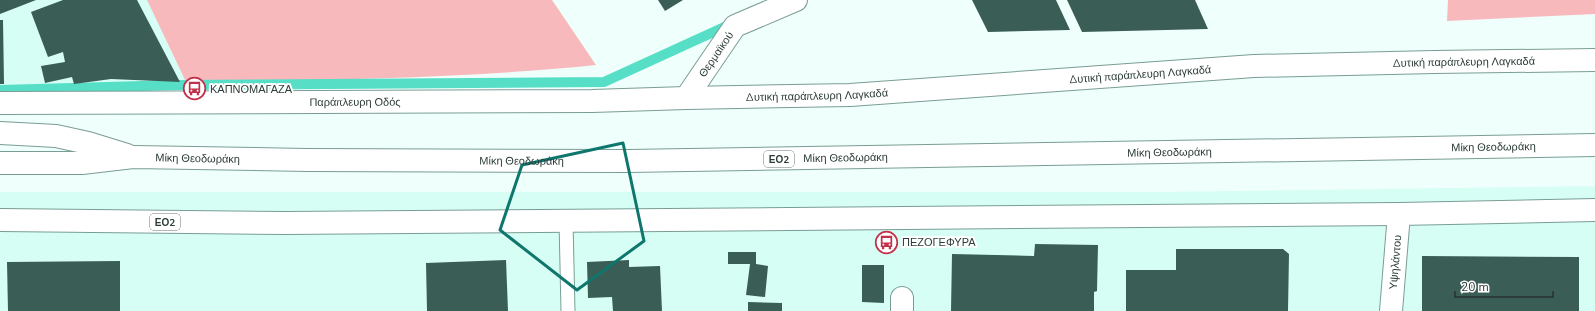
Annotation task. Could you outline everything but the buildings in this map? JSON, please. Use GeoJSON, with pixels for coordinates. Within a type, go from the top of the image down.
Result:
{"type":"FeatureCollection","features":[{"type":"Feature","properties":{"kind":"main road","name":"Θερμαϊκού"},"geometry":{"type":"LineString","coordinates":[[686,98],[734,26],[796,0]]}},
{"type":"Feature","properties":{"kind":"main road","name":"Δυτική παράπλευρη Λαγκαδά"},"geometry":{"type":"LineString","coordinates":[[686,98],[850,95],[1254,66],[1595,60]]}},
{"type":"Feature","properties":{"kind":"main road","name":"Παράπλευρη Οδός"},"geometry":{"type":"LineString","coordinates":[[0,103],[592,101],[686,98]]}},
{"type":"Feature","properties":{"kind":"main road","name":"ΕΟ2"},"geometry":{"type":"LineString","coordinates":[[0,133],[56,136],[88,143],[133,157]]}},
{"type":"Feature","properties":{"kind":"main road","name":"Μίκη Θεοδωράκη"},"geometry":{"type":"LineString","coordinates":[[0,163],[82,164],[133,157],[307,160],[628,161],[1595,145]]}},
{"type":"Feature","properties":{"kind":"main road","name":"ΕΟ2"},"geometry":{"type":"LineString","coordinates":[[0,220],[286,223],[1400,214],[1595,210]]}},
{"type":"Feature","properties":{"kind":"main road","name":"Υψηλάντου"},"geometry":{"type":"LineString","coordinates":[[1391,311],[1400,214]]}},
{"type":"Feature","properties":{"kind":"lane"},"geometry":{"type":"LineString","coordinates":[[566,221],[568,311]]}},
{"type":"Feature","properties":{"kind":"highlighted area"},"geometry":{"type":"Polygon","coordinates":[[[623,143],[644,241],[577,290],[500,230],[522,165],[623,143]]]}},
{"type":"Feature","properties":{"kind":"shaded area"},"geometry":{"type":"Polygon","coordinates":[[[0,0],[147,0],[187,84],[0,86],[0,0]]]}},
{"type":"Feature","properties":{"kind":"shaded area"},"geometry":{"type":"Polygon","coordinates":[[[147,0],[552,0],[596,65],[545,70],[443,76],[187,84],[147,0]]]}},
{"type":"Feature","properties":{"kind":"shaded area"},"geometry":{"type":"Polygon","coordinates":[[[1448,0],[1595,0],[1595,14],[1447,21],[1448,0]]]}},
{"type":"Feature","properties":{"kind":"shaded area"},"geometry":{"type":"Polygon","coordinates":[[[1595,186],[1595,311],[0,311],[0,192],[1158,192],[1595,186]]]}},
{"type":"Feature","properties":{"kind":"waterway"},"geometry":{"type":"LineString","coordinates":[[0,90],[178,85],[604,82],[731,24]]}},
{"type":"Feature","properties":{"kind":"place","name":"ΚΑΠΝΟΜΑΓΑΖΑ"},"geometry":{"type":"Point","coordinates":[195,89]}},
{"type":"Feature","properties":{"kind":"place","name":"ΠΕΖΟΓΕΦΥΡΑ"},"geometry":{"type":"Point","coordinates":[887,242]}}]}
